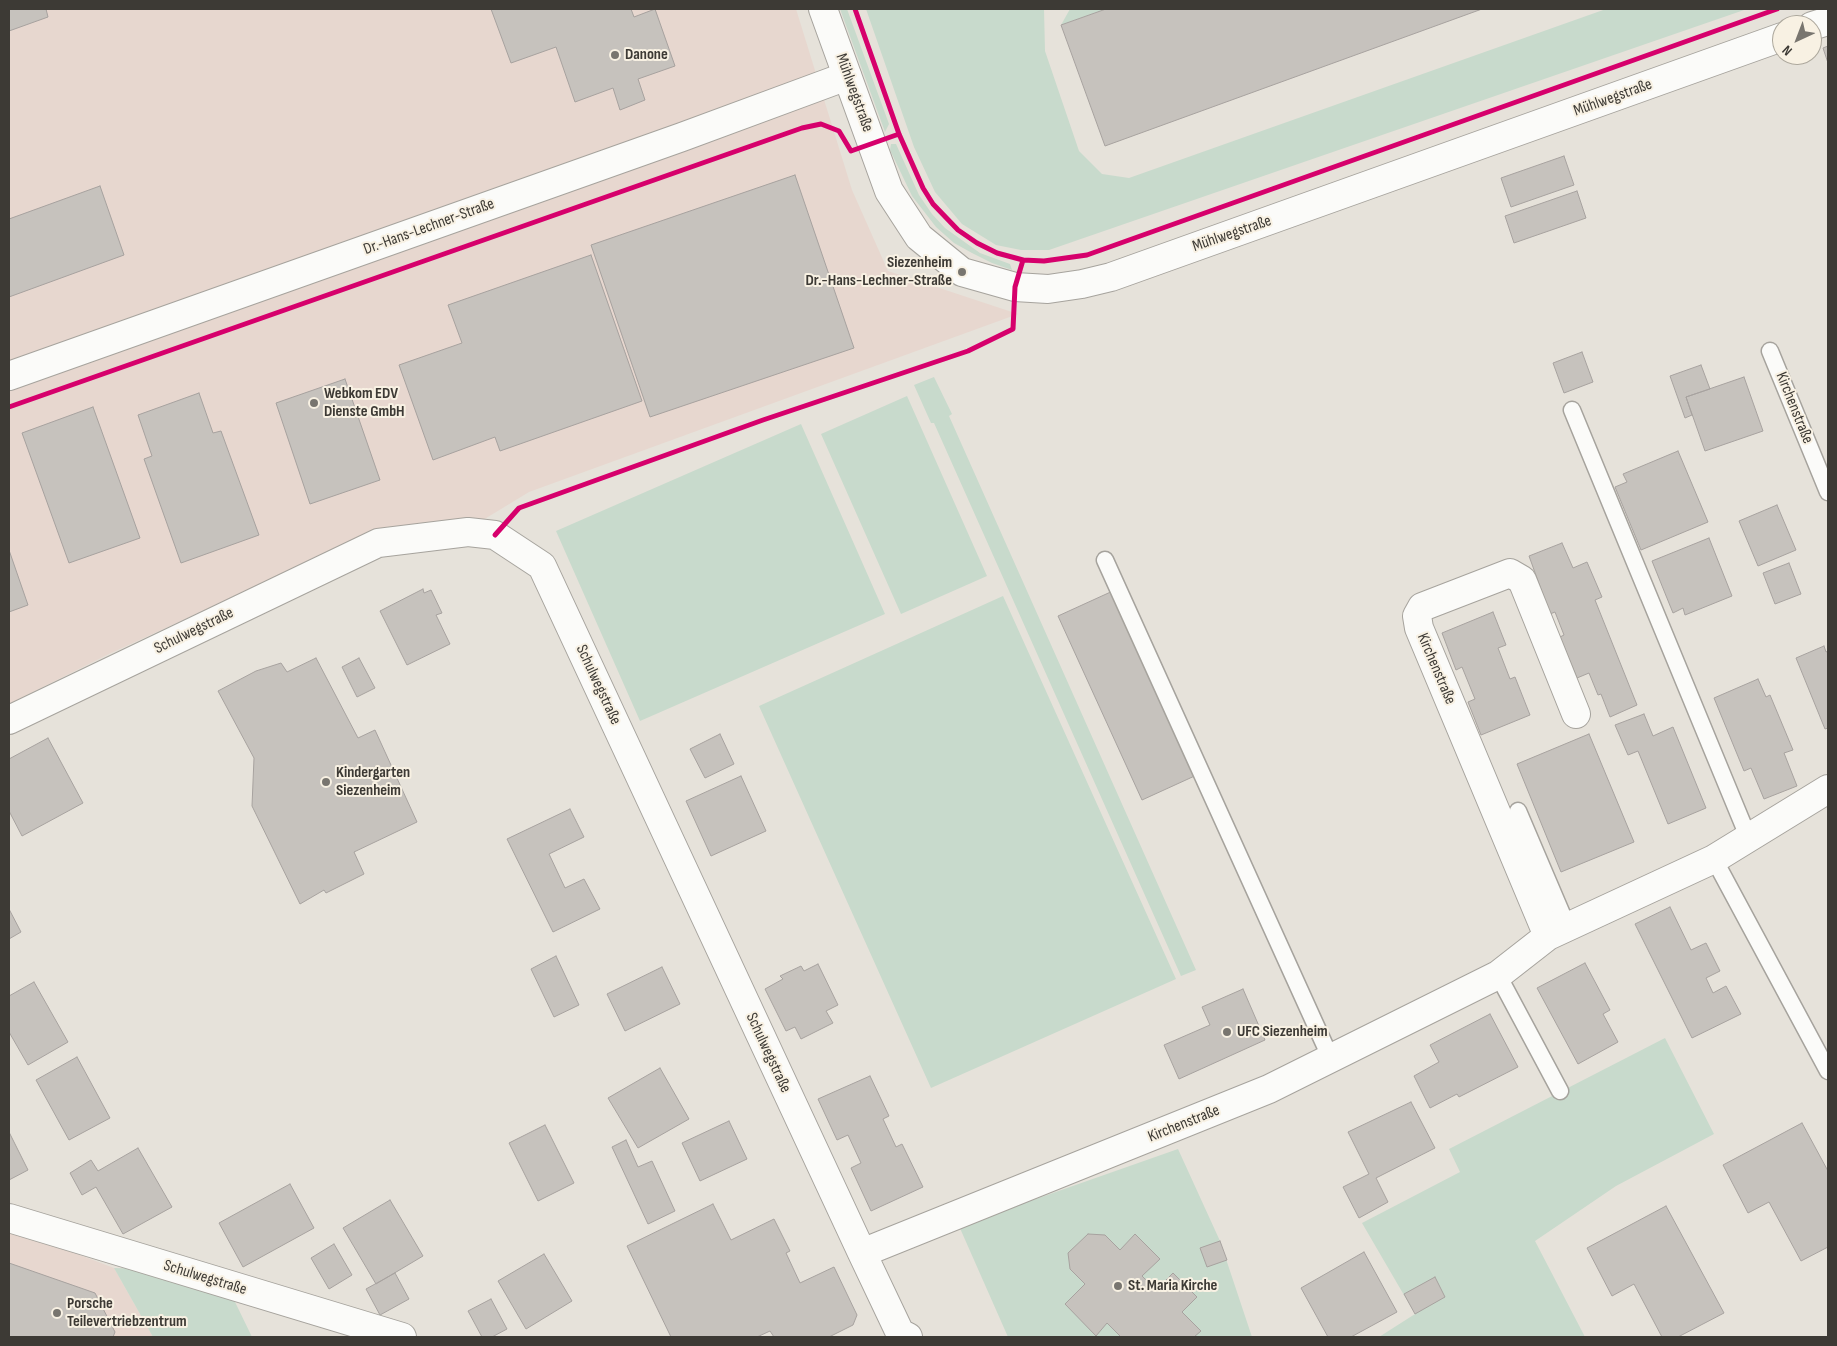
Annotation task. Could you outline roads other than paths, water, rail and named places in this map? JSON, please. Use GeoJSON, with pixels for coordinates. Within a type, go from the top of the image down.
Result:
{"type":"FeatureCollection","features":[{"type":"Feature","properties":{"kind":"street","name":"Mühlwegstraße"},"geometry":{"type":"LineString","coordinates":[[824,9],[889,191],[919,237],[962,272],[1015,287],[1048,289],[1111,277],[1772,41]]}},
{"type":"Feature","properties":{"kind":"street","name":"Dr.-Hans-Lechner-Straße"},"geometry":{"type":"LineString","coordinates":[[9,376],[682,137],[847,76]]}},
{"type":"Feature","properties":{"kind":"street","name":"Schulwegstraße"},"geometry":{"type":"LineString","coordinates":[[9,720],[378,543],[468,532],[495,535],[542,566],[900,1336]]}},
{"type":"Feature","properties":{"kind":"street","name":"Kirchenstraße"},"geometry":{"type":"LineString","coordinates":[[1557,931],[1419,628],[1417,616],[1422,608],[1493,578],[1510,573],[1522,580],[1576,714]]}},
{"type":"Feature","properties":{"kind":"street","name":"Kirchenstraße"},"geometry":{"type":"LineString","coordinates":[[862,1254],[1269,1089],[1498,975],[1557,931],[1714,859],[1828,789]]}},
{"type":"Feature","properties":{"kind":"street","name":"Schulwegstraße"},"geometry":{"type":"LineString","coordinates":[[9,1218],[402,1337]]}},
{"type":"Feature","properties":{"kind":"lane","name":"Kirchenstraße"},"geometry":{"type":"LineString","coordinates":[[1770,352],[1828,492]]}},
{"type":"Feature","properties":{"kind":"lane"},"geometry":{"type":"LineString","coordinates":[[1572,410],[1749,839]]}},
{"type":"Feature","properties":{"kind":"lane"},"geometry":{"type":"LineString","coordinates":[[1105,560],[1331,1059]]}},
{"type":"Feature","properties":{"kind":"lane"},"geometry":{"type":"LineString","coordinates":[[1518,811],[1557,931]]}},
{"type":"Feature","properties":{"kind":"lane"},"geometry":{"type":"LineString","coordinates":[[1714,859],[1828,1071]]}},
{"type":"Feature","properties":{"kind":"lane"},"geometry":{"type":"LineString","coordinates":[[1498,975],[1560,1091]]}},
{"type":"Feature","properties":{"kind":"place","name":"Danone"},"geometry":{"type":"Point","coordinates":[615,55]}},
{"type":"Feature","properties":{"kind":"place","name":"Siezenheim Dr.-Hans-Lechner-Straße"},"geometry":{"type":"Point","coordinates":[962,272]}},
{"type":"Feature","properties":{"kind":"place","name":"Webkom EDV Dienste GmbH"},"geometry":{"type":"Point","coordinates":[314,403]}},
{"type":"Feature","properties":{"kind":"place","name":"Kindergarten Siezenheim"},"geometry":{"type":"Point","coordinates":[326,782]}},
{"type":"Feature","properties":{"kind":"place","name":"UFC Siezenheim"},"geometry":{"type":"Point","coordinates":[1227,1032]}},
{"type":"Feature","properties":{"kind":"place","name":"St. Maria Kirche"},"geometry":{"type":"Point","coordinates":[1118,1286]}},
{"type":"Feature","properties":{"kind":"place","name":"Porsche Teilevertriebzentrum"},"geometry":{"type":"Point","coordinates":[57,1313]}}]}
